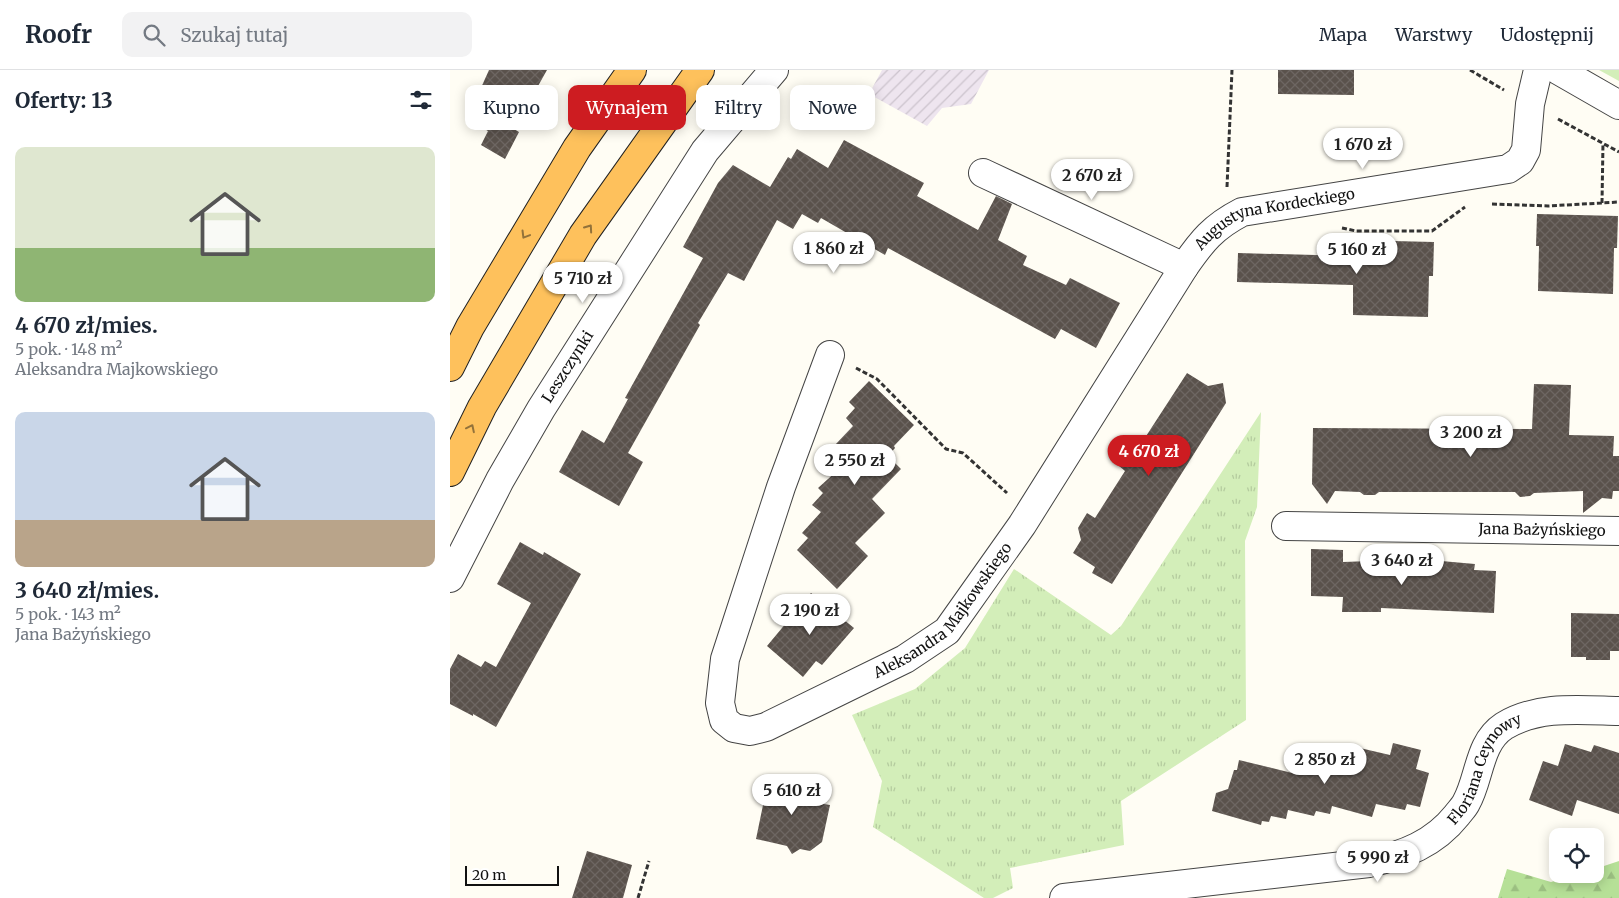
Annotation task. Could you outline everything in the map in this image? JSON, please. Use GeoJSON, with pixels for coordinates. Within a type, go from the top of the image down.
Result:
{"type":"FeatureCollection","features":[{"type":"Feature","properties":{"kind":"highway"},"geometry":{"type":"LineString","coordinates":[[450,367],[470,327],[576,148],[618,70]]}},
{"type":"Feature","properties":{"kind":"highway"},"geometry":{"type":"LineString","coordinates":[[576,148],[632,70]]}},
{"type":"Feature","properties":{"kind":"highway"},"geometry":{"type":"LineString","coordinates":[[686,90],[700,70]]}},
{"type":"Feature","properties":{"kind":"highway"},"geometry":{"type":"LineString","coordinates":[[686,93],[709,70]]}},
{"type":"Feature","properties":{"kind":"highway"},"geometry":{"type":"LineString","coordinates":[[450,472],[482,406],[584,235],[658,130]]}},
{"type":"Feature","properties":{"kind":"street","name":"Leszczynki"},"geometry":{"type":"LineString","coordinates":[[450,578],[500,480],[541,409],[706,151],[774,70]]}},
{"type":"Feature","properties":{"kind":"street","name":"Augustyna Kordeckiego"},"geometry":{"type":"LineString","coordinates":[[1184,267],[1200,244],[1222,222],[1242,212],[1508,169],[1520,161],[1526,150],[1530,104],[1538,70]]}},
{"type":"Feature","properties":{"kind":"street"},"geometry":{"type":"LineString","coordinates":[[1558,70],[1619,105]]}},
{"type":"Feature","properties":{"kind":"street"},"geometry":{"type":"LineString","coordinates":[[983,172],[1184,267]]}},
{"type":"Feature","properties":{"kind":"street","name":"Aleksandra Majkowskiego"},"geometry":{"type":"LineString","coordinates":[[830,355],[781,487],[725,659],[720,703],[724,720],[734,728],[750,731],[766,727],[905,659],[947,630],[1029,514],[1184,267]]}},
{"type":"Feature","properties":{"kind":"street","name":"Jana Bażyńskiego"},"geometry":{"type":"LineString","coordinates":[[1286,526],[1619,531]]}},
{"type":"Feature","properties":{"kind":"street","name":"Floriana Ceynowy"},"geometry":{"type":"LineString","coordinates":[[1064,898],[1369,863],[1395,857],[1437,836],[1454,819],[1466,803],[1484,751],[1502,728],[1521,718],[1545,711],[1619,711]]}},
{"type":"Feature","properties":{"kind":"path"},"geometry":{"type":"LineString","coordinates":[[1228,185],[1232,70]]}},
{"type":"Feature","properties":{"kind":"path"},"geometry":{"type":"LineString","coordinates":[[1470,70],[1619,152]]}},
{"type":"Feature","properties":{"kind":"path"},"geometry":{"type":"LineString","coordinates":[[1602,143],[1602,203]]}},
{"type":"Feature","properties":{"kind":"path"},"geometry":{"type":"LineString","coordinates":[[1490,204],[1548,206],[1619,202]]}},
{"type":"Feature","properties":{"kind":"path"},"geometry":{"type":"LineString","coordinates":[[1339,227],[1356,231],[1432,231],[1471,203]]}},
{"type":"Feature","properties":{"kind":"path"},"geometry":{"type":"LineString","coordinates":[[830,355],[877,379],[946,449],[963,453],[1029,514]]}},
{"type":"Feature","properties":{"kind":"path"},"geometry":{"type":"LineString","coordinates":[[638,898],[649,861]]}},
{"type":"Feature","properties":{"kind":"shaded area"},"geometry":{"type":"Polygon","coordinates":[[[882,70],[989,70],[971,104],[942,108],[927,126],[875,97],[874,85],[882,70]]]}},
{"type":"Feature","properties":{"kind":"green space"},"geometry":{"type":"Polygon","coordinates":[[[1599,70],[1619,70],[1619,81],[1599,70]]]}},
{"type":"Feature","properties":{"kind":"green space"},"geometry":{"type":"Polygon","coordinates":[[[1261,412],[1257,507],[1245,541],[1246,720],[1121,801],[1124,845],[1010,868],[1013,888],[993,898],[984,898],[873,827],[882,781],[852,715],[915,689],[965,648],[1014,569],[1111,635],[1121,626],[1261,412]]]}},
{"type":"Feature","properties":{"kind":"green space"},"geometry":{"type":"Polygon","coordinates":[[[1619,861],[1619,898],[1498,898],[1507,869],[1549,881],[1549,883],[1604,883],[1604,866],[1619,861]]]}},
{"type":"Feature","properties":{"kind":"building"},"geometry":{"type":"Polygon","coordinates":[[[489,70],[547,70],[539,85],[482,85],[489,70]]]}},
{"type":"Feature","properties":{"kind":"building"},"geometry":{"type":"Polygon","coordinates":[[[1278,70],[1354,70],[1354,95],[1278,94],[1278,70]]]}},
{"type":"Feature","properties":{"kind":"building"},"geometry":{"type":"Polygon","coordinates":[[[486,130],[516,130],[519,132],[505,159],[481,145],[488,131],[486,130]]]}},
{"type":"Feature","properties":{"kind":"building"},"geometry":{"type":"Polygon","coordinates":[[[844,140],[924,183],[917,196],[978,230],[996,196],[1012,204],[998,240],[1027,256],[1023,265],[1066,285],[1070,278],[1120,303],[1096,348],[1061,329],[1055,339],[888,248],[885,255],[821,218],[818,223],[802,214],[793,229],[777,220],[744,281],[728,273],[698,323],[700,325],[628,453],[643,462],[619,506],[559,472],[582,430],[604,443],[628,399],[625,398],[703,258],[683,247],[718,183],[733,165],[770,187],[788,157],[791,159],[797,149],[828,168],[844,140]]]}},
{"type":"Feature","properties":{"kind":"building"},"geometry":{"type":"Polygon","coordinates":[[[1537,214],[1618,216],[1617,248],[1614,248],[1613,294],[1538,291],[1539,246],[1536,246],[1537,214]]]}},
{"type":"Feature","properties":{"kind":"building"},"geometry":{"type":"Polygon","coordinates":[[[1352,240],[1434,242],[1433,276],[1429,276],[1428,317],[1353,315],[1353,285],[1237,282],[1238,253],[1352,256],[1352,240]]]}},
{"type":"Feature","properties":{"kind":"building"},"geometry":{"type":"Polygon","coordinates":[[[1187,373],[1208,386],[1223,383],[1226,403],[1112,584],[1092,573],[1095,567],[1073,553],[1081,540],[1078,528],[1087,513],[1095,518],[1125,471],[1118,465],[1127,451],[1139,447],[1187,373]]]}},
{"type":"Feature","properties":{"kind":"building"},"geometry":{"type":"Polygon","coordinates":[[[869,381],[914,425],[894,446],[895,448],[888,456],[901,469],[872,499],[885,513],[855,543],[868,556],[837,589],[797,550],[808,538],[802,533],[821,512],[812,505],[823,493],[818,488],[838,470],[830,461],[839,451],[834,446],[853,426],[846,418],[855,408],[849,402],[869,381]]]}},
{"type":"Feature","properties":{"kind":"building"},"geometry":{"type":"Polygon","coordinates":[[[1534,384],[1571,385],[1569,435],[1614,436],[1613,456],[1619,456],[1619,491],[1613,491],[1612,499],[1602,498],[1583,513],[1583,491],[1534,493],[1530,496],[1520,497],[1515,492],[1379,492],[1375,495],[1364,495],[1360,492],[1335,491],[1327,504],[1312,484],[1313,428],[1532,429],[1534,384]]]}},
{"type":"Feature","properties":{"kind":"building"},"geometry":{"type":"Polygon","coordinates":[[[520,542],[543,555],[544,552],[581,574],[496,727],[450,704],[450,669],[458,654],[481,667],[485,661],[496,667],[531,603],[497,584],[520,542]]]}},
{"type":"Feature","properties":{"kind":"building"},"geometry":{"type":"Polygon","coordinates":[[[1311,549],[1343,550],[1343,562],[1371,561],[1371,567],[1382,567],[1382,575],[1430,574],[1430,560],[1475,564],[1474,570],[1496,571],[1494,613],[1381,608],[1381,612],[1342,612],[1343,597],[1311,596],[1311,549]]]}},
{"type":"Feature","properties":{"kind":"building"},"geometry":{"type":"Polygon","coordinates":[[[811,593],[854,628],[822,665],[816,661],[803,677],[767,646],[811,593]]]}},
{"type":"Feature","properties":{"kind":"building"},"geometry":{"type":"Polygon","coordinates":[[[1571,613],[1619,614],[1619,651],[1610,651],[1610,660],[1586,660],[1586,657],[1571,657],[1571,613]]]}},
{"type":"Feature","properties":{"kind":"building"},"geometry":{"type":"Polygon","coordinates":[[[1393,743],[1421,750],[1416,769],[1429,773],[1420,807],[1407,804],[1405,810],[1376,804],[1372,817],[1332,806],[1330,814],[1316,811],[1314,816],[1288,810],[1286,819],[1271,816],[1269,822],[1262,821],[1261,825],[1212,811],[1216,793],[1228,789],[1234,770],[1237,770],[1239,760],[1296,774],[1303,748],[1343,759],[1347,745],[1390,755],[1393,743]]]}},
{"type":"Feature","properties":{"kind":"building"},"geometry":{"type":"Polygon","coordinates":[[[1565,744],[1591,752],[1594,745],[1619,753],[1619,814],[1577,800],[1572,816],[1529,800],[1543,761],[1558,766],[1565,744]]]}},
{"type":"Feature","properties":{"kind":"building"},"geometry":{"type":"Polygon","coordinates":[[[769,776],[809,784],[806,801],[830,805],[822,842],[810,851],[800,849],[792,854],[787,846],[756,839],[769,776]]]}},
{"type":"Feature","properties":{"kind":"building"},"geometry":{"type":"Polygon","coordinates":[[[587,851],[632,865],[623,898],[572,898],[587,851]]]}}]}
